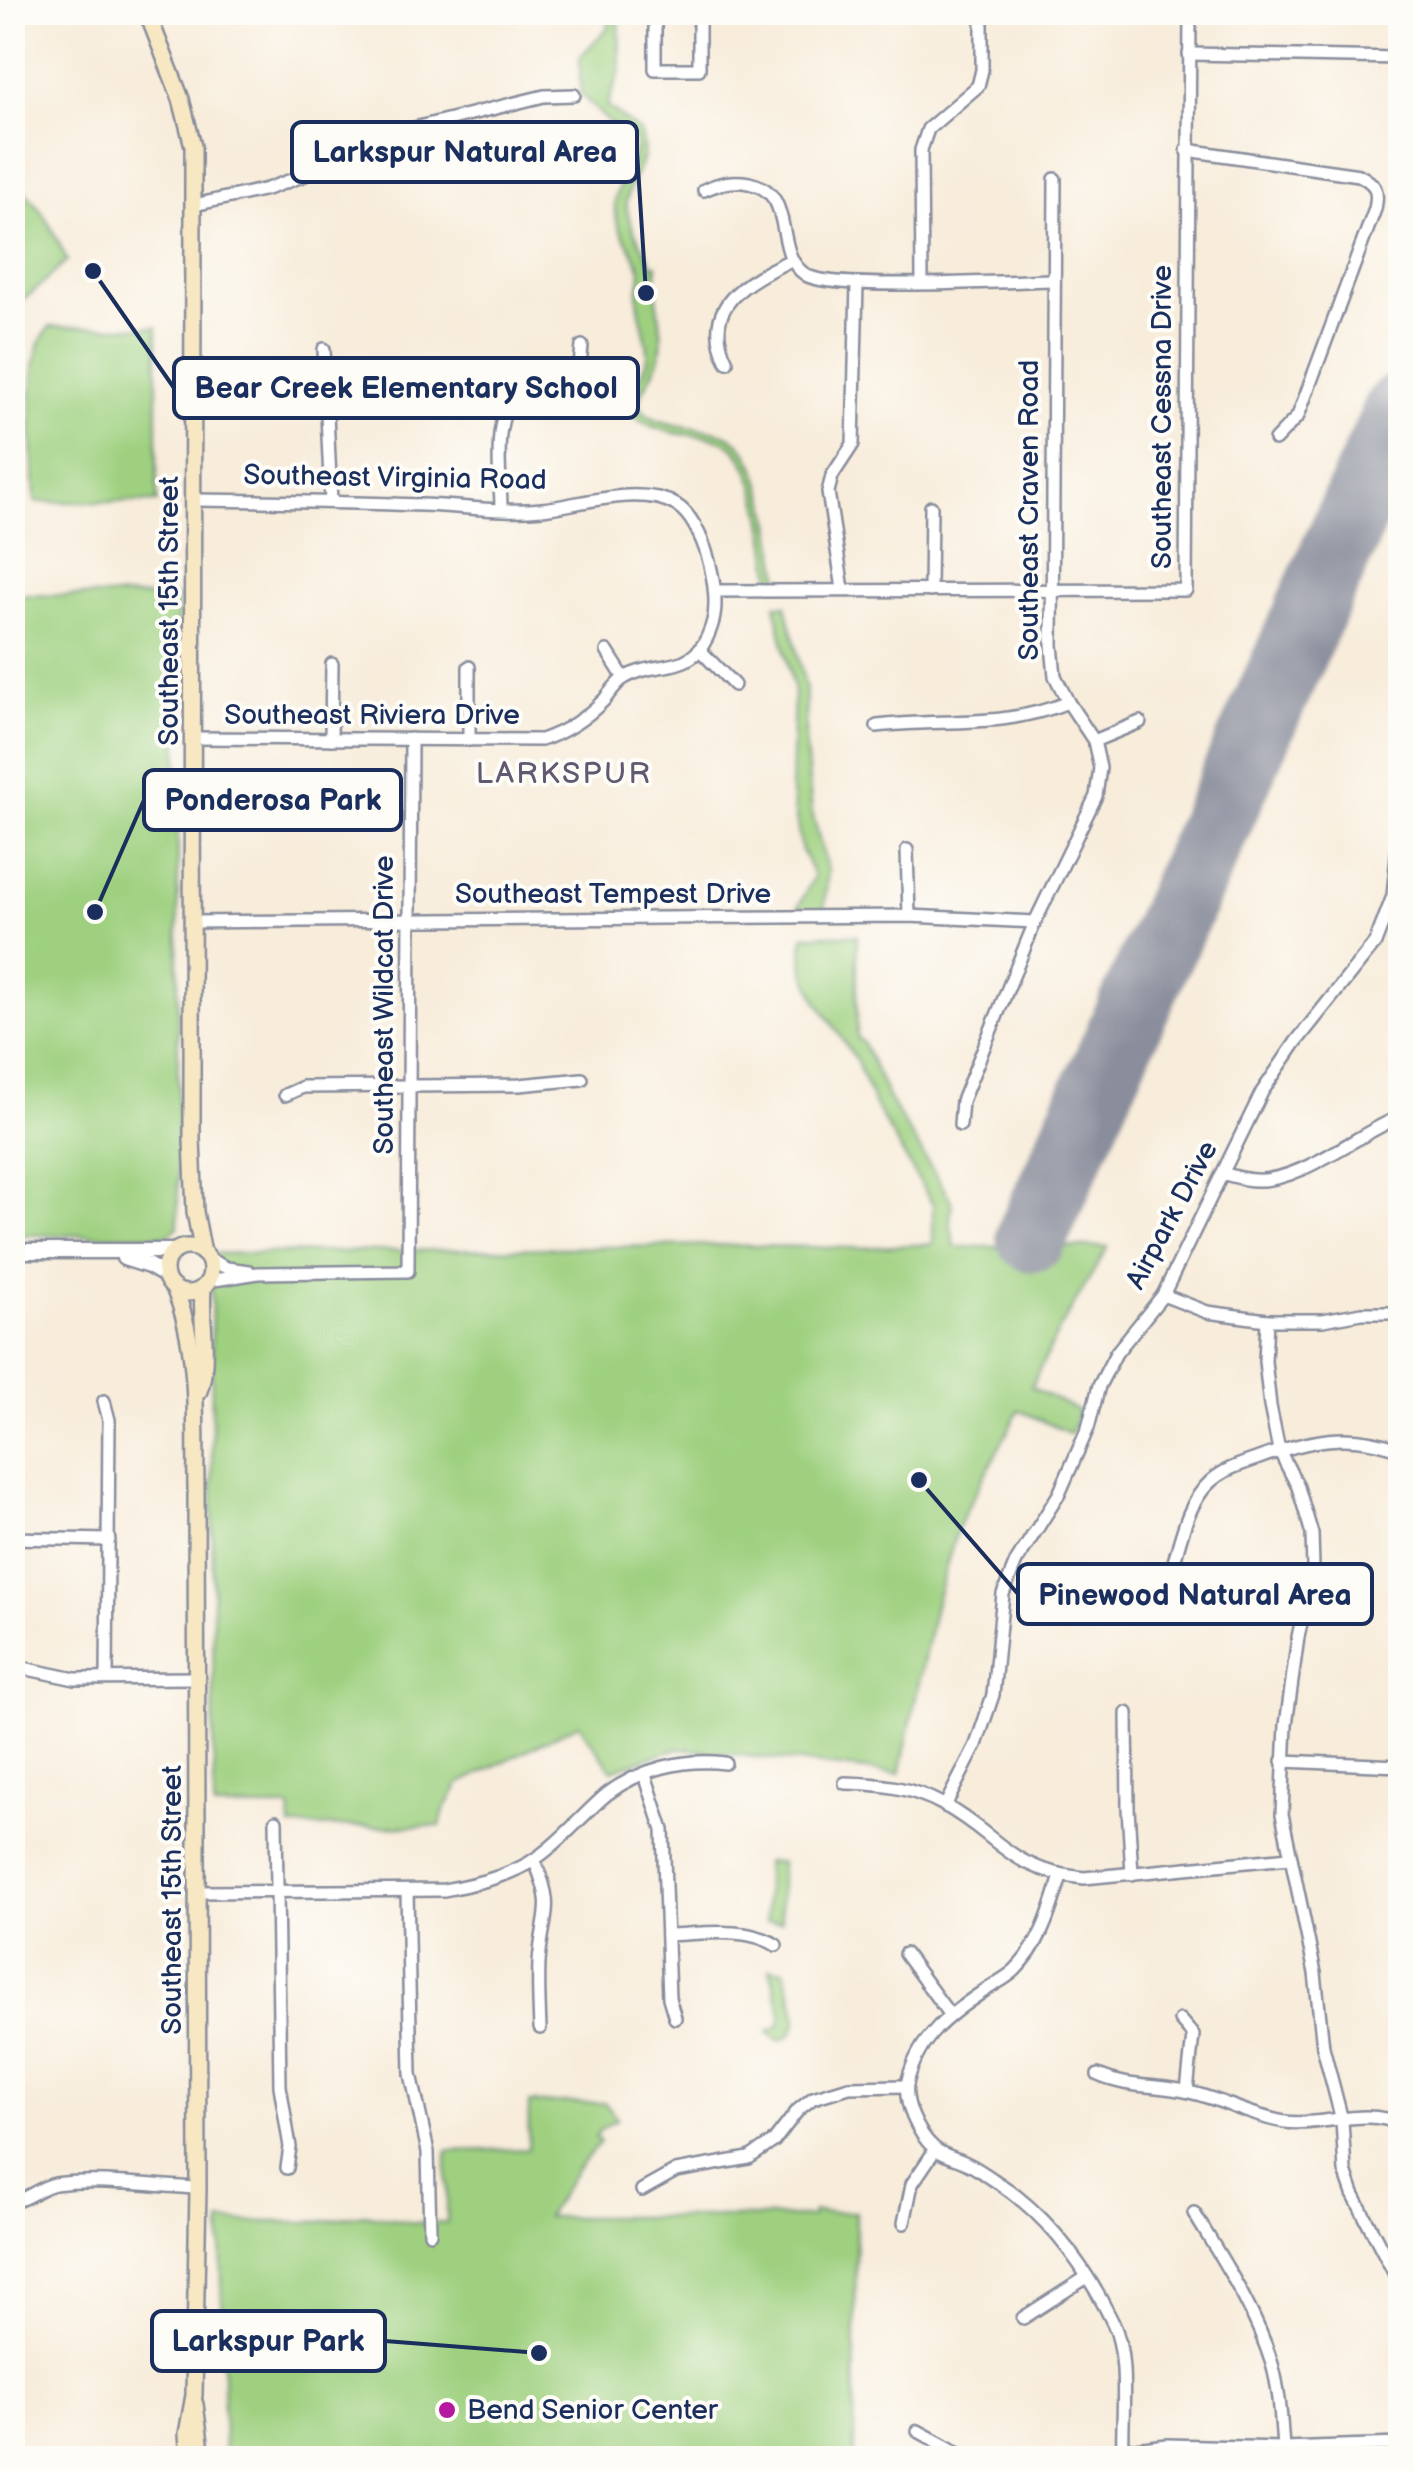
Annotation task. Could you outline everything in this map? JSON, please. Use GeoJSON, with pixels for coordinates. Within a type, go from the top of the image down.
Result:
{"type":"FeatureCollection","features":[{"type":"Feature","properties":{"kind":"main road","name":"Southeast 15th Street"},"geometry":{"type":"LineString","coordinates":[[136,12],[157,60],[170,74]]}},
{"type":"Feature","properties":{"kind":"main road","name":"Southeast 15th Street"},"geometry":{"type":"LineString","coordinates":[[146,12],[192,135],[195,1212],[205,1256]]}},
{"type":"Feature","properties":{"kind":"main road","name":"Southeast 15th Street"},"geometry":{"type":"LineString","coordinates":[[179,1250],[195,1212]]}},
{"type":"Feature","properties":{"kind":"main road"},"geometry":{"type":"LineString","coordinates":[[179,1250],[205,1256],[210,1266],[206,1284],[189,1293],[170,1282],[167,1262],[179,1250]]}},
{"type":"Feature","properties":{"kind":"main road","name":"Southeast 15th Street"},"geometry":{"type":"LineString","coordinates":[[170,1282],[186,1317],[194,1405],[198,1892],[194,2395],[202,2458]]}},
{"type":"Feature","properties":{"kind":"main road","name":"Southeast 15th Street"},"geometry":{"type":"LineString","coordinates":[[194,1405],[202,1384],[206,1284]]}},
{"type":"Feature","properties":{"kind":"main road","name":"Southeast 15th Street"},"geometry":{"type":"LineString","coordinates":[[190,2458],[187,2434],[194,2395]]}},
{"type":"Feature","properties":{"kind":"street"},"geometry":{"type":"LineString","coordinates":[[655,12],[655,69],[700,69],[700,12]]}},
{"type":"Feature","properties":{"kind":"street"},"geometry":{"type":"LineString","coordinates":[[922,282],[922,150],[928,128],[978,86],[982,70],[982,12]]}},
{"type":"Feature","properties":{"kind":"street","name":"Southeast Cessna Drive"},"geometry":{"type":"LineString","coordinates":[[716,591],[1186,590],[1190,12]]}},
{"type":"Feature","properties":{"kind":"street"},"geometry":{"type":"LineString","coordinates":[[1189,54],[1400,58]]}},
{"type":"Feature","properties":{"kind":"street"},"geometry":{"type":"LineString","coordinates":[[194,205],[293,180],[370,141],[398,132],[544,96],[574,95]]}},
{"type":"Feature","properties":{"kind":"street"},"geometry":{"type":"LineString","coordinates":[[1188,150],[1358,175],[1373,183],[1378,192],[1298,416],[1275,440]]}},
{"type":"Feature","properties":{"kind":"street","name":"Southeast Craven Road"},"geometry":{"type":"LineString","coordinates":[[1055,179],[1055,676],[1094,741]]}},
{"type":"Feature","properties":{"kind":"street"},"geometry":{"type":"LineString","coordinates":[[704,190],[721,182],[744,182],[760,186],[773,196],[783,216],[791,260],[807,276],[857,284],[1054,280]]}},
{"type":"Feature","properties":{"kind":"street"},"geometry":{"type":"LineString","coordinates":[[727,362],[717,332],[725,306],[738,289],[791,260]]}},
{"type":"Feature","properties":{"kind":"street"},"geometry":{"type":"LineString","coordinates":[[843,589],[828,492],[832,476],[853,444],[857,284]]}},
{"type":"Feature","properties":{"kind":"street"},"geometry":{"type":"LineString","coordinates":[[500,508],[501,437],[506,408],[528,386],[574,375],[580,366],[582,346]]}},
{"type":"Feature","properties":{"kind":"street"},"geometry":{"type":"LineString","coordinates":[[324,349],[331,502]]}},
{"type":"Feature","properties":{"kind":"street","name":"Southeast Virginia Road"},"geometry":{"type":"LineString","coordinates":[[194,500],[546,509],[600,497],[665,500],[695,523],[716,591]]}},
{"type":"Feature","properties":{"kind":"street"},"geometry":{"type":"LineString","coordinates":[[930,590],[931,507]]}},
{"type":"Feature","properties":{"kind":"street"},"geometry":{"type":"LineString","coordinates":[[606,651],[624,678],[687,661],[700,649],[712,626],[716,591]]}},
{"type":"Feature","properties":{"kind":"street"},"geometry":{"type":"LineString","coordinates":[[700,649],[734,685]]}},
{"type":"Feature","properties":{"kind":"street"},"geometry":{"type":"LineString","coordinates":[[331,739],[332,664]]}},
{"type":"Feature","properties":{"kind":"street"},"geometry":{"type":"LineString","coordinates":[[469,740],[470,667]]}},
{"type":"Feature","properties":{"kind":"street","name":"Southeast Riviera Drive"},"geometry":{"type":"LineString","coordinates":[[194,738],[541,740],[583,720],[624,678]]}},
{"type":"Feature","properties":{"kind":"street"},"geometry":{"type":"LineString","coordinates":[[877,726],[922,720],[1006,720],[1036,716],[1068,702]]}},
{"type":"Feature","properties":{"kind":"street"},"geometry":{"type":"LineString","coordinates":[[960,1125],[962,1101],[1036,922],[1096,796],[1100,768],[1094,741],[1140,722]]}},
{"type":"Feature","properties":{"kind":"street","name":"Southeast Wildcat Drive"},"geometry":{"type":"LineString","coordinates":[[258,1273],[408,1271],[410,740]]}},
{"type":"Feature","properties":{"kind":"street","name":"Airpark Drive"},"geometry":{"type":"LineString","coordinates":[[945,1806],[976,1745],[993,1694],[1003,1594],[1016,1562],[1059,1494],[1088,1428],[1099,1386],[1116,1353],[1163,1295],[1262,1092],[1296,1042],[1375,943],[1393,896],[1400,825]]}},
{"type":"Feature","properties":{"kind":"street"},"geometry":{"type":"LineString","coordinates":[[907,850],[909,916]]}},
{"type":"Feature","properties":{"kind":"street","name":"Southeast Tempest Drive"},"geometry":{"type":"LineString","coordinates":[[192,922],[909,916],[1036,922]]}},
{"type":"Feature","properties":{"kind":"street"},"geometry":{"type":"LineString","coordinates":[[285,1095],[303,1087],[519,1084],[582,1079]]}},
{"type":"Feature","properties":{"kind":"street"},"geometry":{"type":"LineString","coordinates":[[1224,1174],[1272,1179],[1306,1166],[1400,1116]]}},
{"type":"Feature","properties":{"kind":"street"},"geometry":{"type":"LineString","coordinates":[[12,1251],[179,1250]]}},
{"type":"Feature","properties":{"kind":"street"},"geometry":{"type":"LineString","coordinates":[[109,1253],[149,1266],[170,1282]]}},
{"type":"Feature","properties":{"kind":"street"},"geometry":{"type":"LineString","coordinates":[[205,1256],[227,1268],[258,1273]]}},
{"type":"Feature","properties":{"kind":"street"},"geometry":{"type":"LineString","coordinates":[[206,1284],[258,1273]]}},
{"type":"Feature","properties":{"kind":"street"},"geometry":{"type":"LineString","coordinates":[[1163,1295],[1207,1312],[1267,1320],[1400,1314]]}},
{"type":"Feature","properties":{"kind":"street"},"geometry":{"type":"LineString","coordinates":[[1267,1320],[1264,1361],[1279,1450],[1298,1487],[1312,1534],[1313,1568],[1298,1637],[1283,1761],[1282,1814],[1315,1973],[1323,2047],[1342,2120],[1341,2143],[1353,2194],[1400,2284]]}},
{"type":"Feature","properties":{"kind":"street"},"geometry":{"type":"LineString","coordinates":[[104,1401],[109,1420],[108,1678]]}},
{"type":"Feature","properties":{"kind":"street"},"geometry":{"type":"LineString","coordinates":[[1173,1566],[1193,1506],[1210,1482],[1230,1468],[1297,1443],[1338,1438],[1364,1439],[1400,1450]]}},
{"type":"Feature","properties":{"kind":"street"},"geometry":{"type":"LineString","coordinates":[[12,1538],[109,1540]]}},
{"type":"Feature","properties":{"kind":"street"},"geometry":{"type":"LineString","coordinates":[[12,1669],[75,1679],[196,1678]]}},
{"type":"Feature","properties":{"kind":"street"},"geometry":{"type":"LineString","coordinates":[[1127,1713],[1132,1874]]}},
{"type":"Feature","properties":{"kind":"street"},"geometry":{"type":"LineString","coordinates":[[1283,1761],[1400,1766]]}},
{"type":"Feature","properties":{"kind":"street"},"geometry":{"type":"LineString","coordinates":[[198,1892],[444,1890],[483,1882],[534,1860],[609,1793],[645,1775],[676,1762],[724,1763]]}},
{"type":"Feature","properties":{"kind":"street"},"geometry":{"type":"LineString","coordinates":[[645,1775],[663,1830],[669,1998],[675,2018]]}},
{"type":"Feature","properties":{"kind":"street"},"geometry":{"type":"LineString","coordinates":[[845,1783],[911,1790],[945,1806],[1008,1855],[1034,1869],[1061,1876],[1084,1878],[1289,1858]]}},
{"type":"Feature","properties":{"kind":"street"},"geometry":{"type":"LineString","coordinates":[[276,1822],[280,2086],[290,2147],[287,2168]]}},
{"type":"Feature","properties":{"kind":"street"},"geometry":{"type":"LineString","coordinates":[[534,1860],[547,1890],[548,1913],[539,1960],[540,2028]]}},
{"type":"Feature","properties":{"kind":"street"},"geometry":{"type":"LineString","coordinates":[[1061,1876],[1041,1937],[1014,1972],[949,2014],[915,2054],[906,2086],[910,2108],[935,2150],[970,2164],[1021,2197],[1050,2225],[1087,2277],[1115,2326],[1121,2350],[1122,2454]]}},
{"type":"Feature","properties":{"kind":"street"},"geometry":{"type":"LineString","coordinates":[[406,1891],[411,2074],[428,2152],[430,2233]]}},
{"type":"Feature","properties":{"kind":"street"},"geometry":{"type":"LineString","coordinates":[[667,1935],[744,1934],[776,1945]]}},
{"type":"Feature","properties":{"kind":"street"},"geometry":{"type":"LineString","coordinates":[[905,1954],[949,2014]]}},
{"type":"Feature","properties":{"kind":"street"},"geometry":{"type":"LineString","coordinates":[[1180,2020],[1193,2036],[1187,2091]]}},
{"type":"Feature","properties":{"kind":"street"},"geometry":{"type":"LineString","coordinates":[[1098,2075],[1122,2086],[1187,2091],[1286,2122],[1366,2117],[1400,2124]]}},
{"type":"Feature","properties":{"kind":"street"},"geometry":{"type":"LineString","coordinates":[[642,2190],[676,2172],[749,2158],[774,2141],[798,2110],[813,2098],[849,2087],[906,2086]]}},
{"type":"Feature","properties":{"kind":"street"},"geometry":{"type":"LineString","coordinates":[[904,2223],[912,2184],[935,2150]]}},
{"type":"Feature","properties":{"kind":"street"},"geometry":{"type":"LineString","coordinates":[[12,2202],[56,2184],[128,2183],[198,2188]]}},
{"type":"Feature","properties":{"kind":"street"},"geometry":{"type":"LineString","coordinates":[[1194,2213],[1246,2298],[1272,2364],[1283,2448]]}},
{"type":"Feature","properties":{"kind":"street"},"geometry":{"type":"LineString","coordinates":[[1023,2318],[1087,2277]]}},
{"type":"Feature","properties":{"kind":"street"},"geometry":{"type":"LineString","coordinates":[[918,2431],[968,2458]]}},
{"type":"Feature","properties":{"kind":"street"},"geometry":{"type":"LineString","coordinates":[[1064,2458],[1210,2444],[1283,2448],[1400,2444]]}},
{"type":"Feature","properties":{"kind":"green space"},"geometry":{"type":"Polygon","coordinates":[[[609,13],[619,13],[620,71],[607,106],[640,132],[644,152],[629,190],[627,207],[639,241],[652,265],[657,265],[661,344],[640,407],[662,422],[724,434],[745,450],[767,504],[780,579],[772,579],[755,486],[738,453],[721,440],[646,424],[630,407],[648,351],[639,305],[640,268],[620,230],[615,204],[637,147],[631,134],[609,123],[580,93],[580,57],[609,26],[609,13]]]}},
{"type":"Feature","properties":{"kind":"green space"},"geometry":{"type":"Polygon","coordinates":[[[13,182],[45,217],[67,261],[13,305],[13,182]]]}},
{"type":"Feature","properties":{"kind":"green space"},"geometry":{"type":"Polygon","coordinates":[[[50,327],[157,327],[157,502],[35,502],[32,384],[41,341],[50,327]]]}},
{"type":"Feature","properties":{"kind":"green space"},"geometry":{"type":"Polygon","coordinates":[[[13,595],[178,597],[178,1227],[168,1236],[13,1235],[13,595]]]}},
{"type":"Feature","properties":{"kind":"green space"},"geometry":{"type":"Polygon","coordinates":[[[775,605],[786,605],[806,690],[805,738],[812,812],[828,871],[824,911],[798,907],[814,876],[801,848],[791,788],[794,692],[775,605]]]}},
{"type":"Feature","properties":{"kind":"green space"},"geometry":{"type":"Polygon","coordinates":[[[805,935],[857,935],[857,1037],[889,1099],[952,1202],[950,1221],[955,1247],[1108,1247],[1031,1387],[1079,1411],[1071,1434],[1019,1410],[958,1526],[935,1605],[900,1774],[679,1748],[612,1770],[579,1724],[459,1784],[440,1826],[291,1827],[290,1808],[214,1808],[211,1254],[933,1244],[933,1205],[875,1106],[856,1060],[817,1001],[804,970],[805,935]]]}},
{"type":"Feature","properties":{"kind":"green space"},"geometry":{"type":"Polygon","coordinates":[[[766,1862],[781,1862],[781,1921],[766,1921],[766,1862]]]}},
{"type":"Feature","properties":{"kind":"green space"},"geometry":{"type":"Polygon","coordinates":[[[770,1968],[785,1970],[795,2011],[794,2030],[778,2040],[768,2032],[779,2026],[782,2015],[770,1968]]]}},
{"type":"Feature","properties":{"kind":"green space"},"geometry":{"type":"Polygon","coordinates":[[[529,2103],[605,2103],[617,2119],[600,2130],[595,2137],[600,2142],[576,2170],[546,2217],[812,2217],[813,2212],[856,2212],[854,2458],[224,2458],[221,2222],[319,2222],[364,2214],[415,2223],[447,2222],[447,2151],[528,2149],[529,2103]]]}},
{"type":"Feature","properties":{"kind":"runway"},"geometry":{"type":"LineString","coordinates":[[1032,1236],[1400,409]]}},
{"type":"Feature","properties":{"kind":"place","name":"Bear Creek Elementary School"},"geometry":{"type":"Point","coordinates":[93,271]}},
{"type":"Feature","properties":{"kind":"place","name":"Larkspur Natural Area"},"geometry":{"type":"Point","coordinates":[646,293]}},
{"type":"Feature","properties":{"kind":"place","name":"Ponderosa Park"},"geometry":{"type":"Point","coordinates":[95,912]}},
{"type":"Feature","properties":{"kind":"place","name":"Pinewood Natural Area"},"geometry":{"type":"Point","coordinates":[919,1480]}},
{"type":"Feature","properties":{"kind":"place","name":"Larkspur Park"},"geometry":{"type":"Point","coordinates":[539,2353]}},
{"type":"Feature","properties":{"kind":"place","name":"Bend Senior Center"},"geometry":{"type":"Point","coordinates":[447,2410]}},
{"type":"Feature","properties":{"kind":"district","name":"LARKSPUR"},"geometry":{"type":"Point","coordinates":[564,774]}}]}
